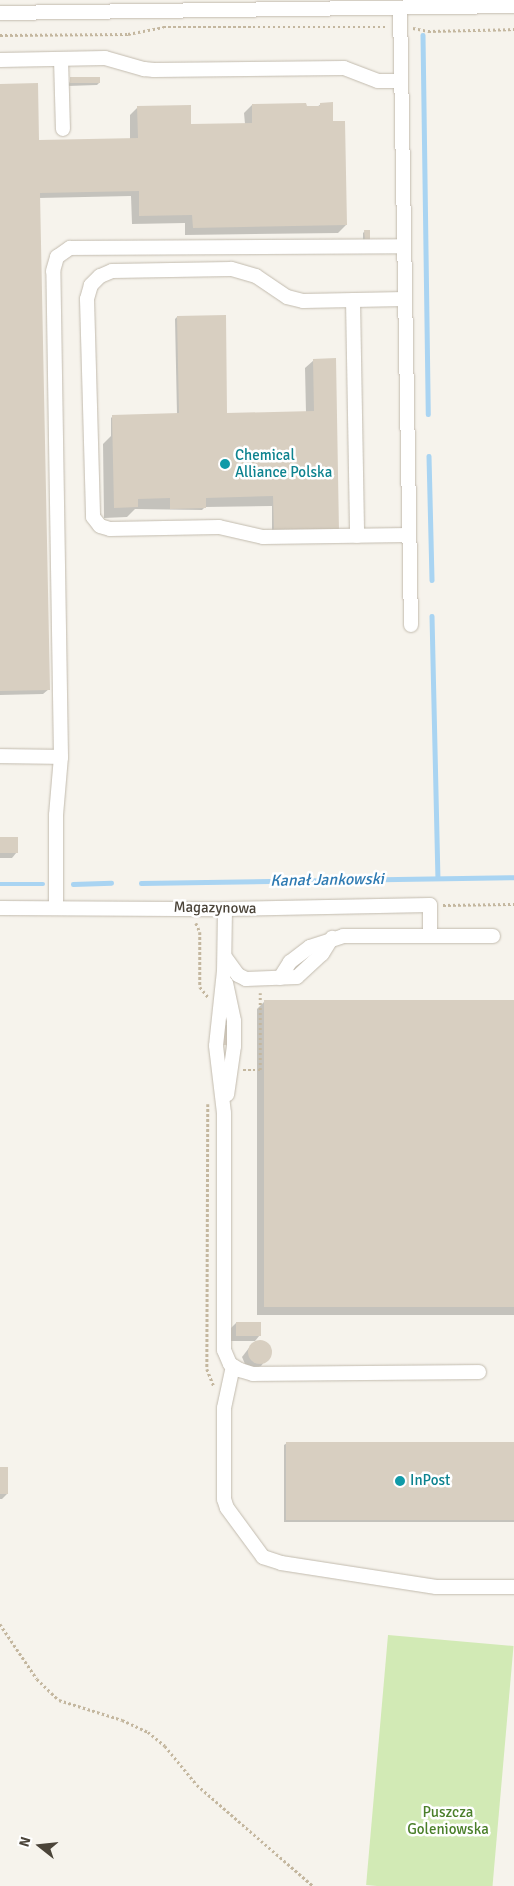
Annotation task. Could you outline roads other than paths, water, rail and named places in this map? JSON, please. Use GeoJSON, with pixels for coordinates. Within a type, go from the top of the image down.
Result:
{"type":"FeatureCollection","features":[{"type":"Feature","properties":{"kind":"street"},"geometry":{"type":"LineString","coordinates":[[0,13],[219,5],[364,4],[400,8],[514,6]]}},
{"type":"Feature","properties":{"kind":"street"},"geometry":{"type":"LineString","coordinates":[[400,8],[411,625]]}},
{"type":"Feature","properties":{"kind":"street"},"geometry":{"type":"LineString","coordinates":[[0,60],[105,58],[144,69],[344,68],[378,81],[401,81]]}},
{"type":"Feature","properties":{"kind":"street"},"geometry":{"type":"LineString","coordinates":[[61,59],[63,129]]}},
{"type":"Feature","properties":{"kind":"street"},"geometry":{"type":"LineString","coordinates":[[56,908],[56,815],[61,757],[53,271],[57,257],[70,248],[404,246]]}},
{"type":"Feature","properties":{"kind":"street"},"geometry":{"type":"LineString","coordinates":[[405,299],[303,301],[287,297],[256,276],[231,269],[112,271],[100,276],[91,285],[87,299],[93,517],[100,526],[110,529],[219,527],[263,538],[409,535]]}},
{"type":"Feature","properties":{"kind":"street"},"geometry":{"type":"LineString","coordinates":[[353,300],[358,536]]}},
{"type":"Feature","properties":{"kind":"street"},"geometry":{"type":"LineString","coordinates":[[0,756],[61,757]]}},
{"type":"Feature","properties":{"kind":"street","name":"Magazynowa"},"geometry":{"type":"LineString","coordinates":[[0,908],[226,909],[430,906],[430,936]]}},
{"type":"Feature","properties":{"kind":"street"},"geometry":{"type":"LineString","coordinates":[[226,909],[225,964],[234,1022],[234,1046],[224,1113],[224,1350],[234,1366],[254,1374],[480,1372]]}},
{"type":"Feature","properties":{"kind":"street"},"geometry":{"type":"LineString","coordinates":[[225,964],[238,976],[246,979],[297,977],[322,954],[332,938],[343,936],[493,936]]}},
{"type":"Feature","properties":{"kind":"street"},"geometry":{"type":"LineString","coordinates":[[234,1366],[226,1398],[225,1503],[263,1557],[280,1563],[436,1587],[514,1587]]}},
{"type":"Feature","properties":{"kind":"waterway"},"geometry":{"type":"LineString","coordinates":[[423,35],[428,414]]}},
{"type":"Feature","properties":{"kind":"waterway"},"geometry":{"type":"LineString","coordinates":[[429,456],[432,580]]}},
{"type":"Feature","properties":{"kind":"waterway"},"geometry":{"type":"LineString","coordinates":[[432,616],[438,878]]}},
{"type":"Feature","properties":{"kind":"waterway","name":"Kanał Jankowski"},"geometry":{"type":"LineString","coordinates":[[141,883],[514,877]]}},
{"type":"Feature","properties":{"kind":"waterway","name":"Kanał Jankowski"},"geometry":{"type":"LineString","coordinates":[[73,884],[111,883]]}},
{"type":"Feature","properties":{"kind":"waterway","name":"Kanał Jankowski"},"geometry":{"type":"LineString","coordinates":[[0,884],[43,884]]}},
{"type":"Feature","properties":{"kind":"place","name":"Chemical Alliance Polska"},"geometry":{"type":"Point","coordinates":[225,464]}},
{"type":"Feature","properties":{"kind":"place","name":"InPost"},"geometry":{"type":"Point","coordinates":[400,1481]}},
{"type":"Feature","properties":{"kind":"park label","name":"Puszcza Goleniowska"},"geometry":{"type":"Point","coordinates":[448,1820]}}]}
